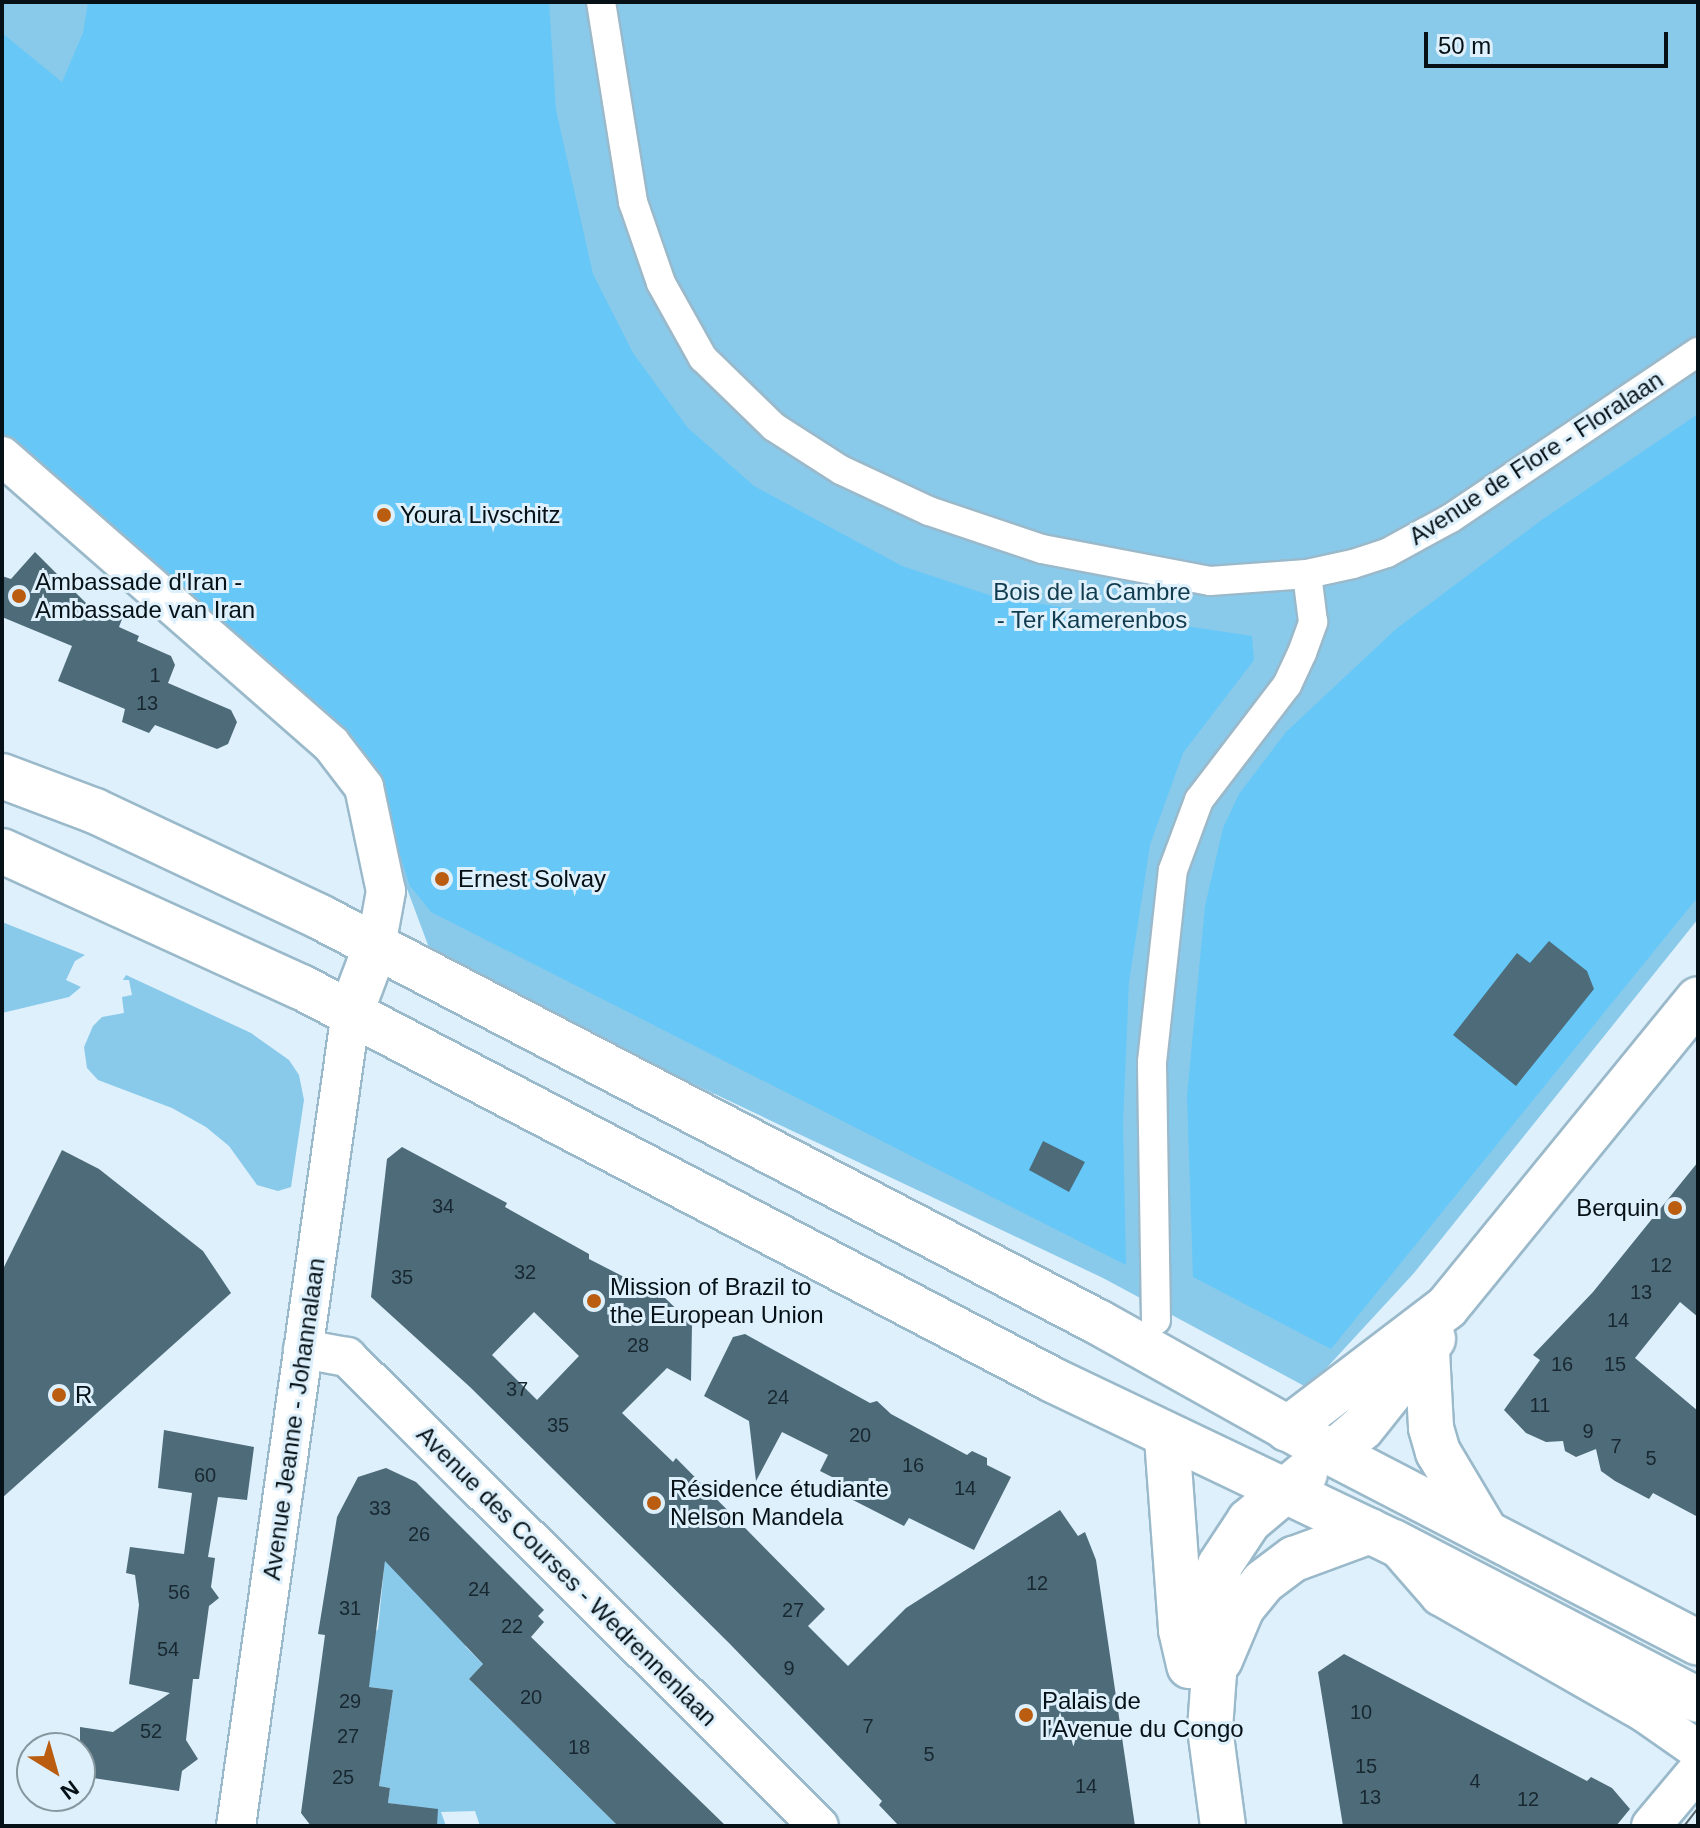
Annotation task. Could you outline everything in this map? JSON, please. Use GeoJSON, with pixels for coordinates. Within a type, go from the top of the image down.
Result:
{"type":"FeatureCollection","features":[{"type":"Feature","properties":{"kind":"main road"},"geometry":{"type":"LineString","coordinates":[[2,776],[95,811],[324,919],[1098,1322],[1287,1429],[1698,1643]]}},
{"type":"Feature","properties":{"kind":"main road"},"geometry":{"type":"LineString","coordinates":[[2,851],[143,911],[351,1012],[1167,1438],[1381,1536],[1698,1700]]}},
{"type":"Feature","properties":{"kind":"main road"},"geometry":{"type":"LineString","coordinates":[[351,1012],[376,946]]}},
{"type":"Feature","properties":{"kind":"main road"},"geometry":{"type":"LineString","coordinates":[[1173,1516],[1447,1307],[1698,999]]}},
{"type":"Feature","properties":{"kind":"main road"},"geometry":{"type":"LineString","coordinates":[[1210,1729],[1214,1673],[1208,1621],[1220,1565],[1249,1521],[1362,1428],[1427,1351],[1447,1307]]}},
{"type":"Feature","properties":{"kind":"main road"},"geometry":{"type":"LineString","coordinates":[[1427,1351],[1431,1428],[1438,1452],[1486,1533]]}},
{"type":"Feature","properties":{"kind":"main road"},"geometry":{"type":"LineString","coordinates":[[1167,1438],[1181,1630],[1210,1729],[1223,1826]]}},
{"type":"Feature","properties":{"kind":"main road"},"geometry":{"type":"LineString","coordinates":[[1214,1673],[1242,1608],[1263,1582],[1294,1559],[1381,1536]]}},
{"type":"Feature","properties":{"kind":"street","name":"Avenue de Flore - Floralaan"},"geometry":{"type":"LineString","coordinates":[[601,2],[633,202],[661,283],[703,358],[774,427],[841,470],[929,511],[1042,549],[1210,581],[1307,574],[1387,553],[1451,518],[1698,352]]}},
{"type":"Feature","properties":{"kind":"street"},"geometry":{"type":"LineString","coordinates":[[2,456],[331,744],[364,787],[386,891],[376,946]]}},
{"type":"Feature","properties":{"kind":"street"},"geometry":{"type":"LineString","coordinates":[[1156,1320],[1152,1062],[1173,870],[1199,800],[1287,685],[1302,653],[1313,622],[1307,574]]}},
{"type":"Feature","properties":{"kind":"street","name":"Avenue Jeanne - Johannalaan"},"geometry":{"type":"LineString","coordinates":[[236,1826],[351,1012]]}},
{"type":"Feature","properties":{"kind":"street","name":"Avenue des Courses - Wedrennenlaan"},"geometry":{"type":"LineString","coordinates":[[303,1349],[347,1357],[819,1826]]}},
{"type":"Feature","properties":{"kind":"street"},"geometry":{"type":"LineString","coordinates":[[1381,1536],[1440,1596],[1645,1713],[1698,1750]]}},
{"type":"Feature","properties":{"kind":"street"},"geometry":{"type":"LineString","coordinates":[[1651,1826],[1698,1770]]}},
{"type":"Feature","properties":{"kind":"green space","name":"Bois de la Cambre - Ter Kamerenbos"},"geometry":{"type":"Polygon","coordinates":[[[2,2],[1698,2],[1698,919],[1414,1273],[1308,1388],[1103,1278],[434,961],[378,811],[2,442],[2,2]]]}},
{"type":"Feature","properties":{"kind":"green space"},"geometry":{"type":"Polygon","coordinates":[[[2,922],[85,955],[75,961],[66,980],[81,987],[69,997],[2,1013],[2,922]]]}},
{"type":"Feature","properties":{"kind":"green space"},"geometry":{"type":"Polygon","coordinates":[[[126,975],[251,1033],[289,1060],[299,1075],[304,1100],[291,1187],[278,1191],[257,1185],[229,1146],[206,1127],[172,1108],[98,1080],[87,1068],[84,1047],[93,1026],[102,1017],[124,1013],[122,997],[132,995],[129,980],[123,980],[126,975]]]}},
{"type":"Feature","properties":{"kind":"green space"},"geometry":{"type":"Polygon","coordinates":[[[387,1538],[471,1640],[465,1646],[483,1664],[469,1679],[618,1826],[480,1826],[475,1811],[441,1812],[446,1826],[400,1826],[403,1805],[388,1803],[390,1788],[379,1786],[393,1690],[369,1687],[364,1645],[378,1629],[387,1538]]]}},
{"type":"Feature","properties":{"kind":"shaded area"},"geometry":{"type":"Polygon","coordinates":[[[88,2],[549,2],[556,110],[593,274],[633,353],[688,428],[754,486],[902,566],[995,597],[1252,636],[1254,660],[1183,753],[1150,845],[1129,982],[1123,1124],[1126,1265],[431,912],[410,886],[392,831],[259,661],[2,434],[2,33],[62,82],[83,33],[88,2]]]}},
{"type":"Feature","properties":{"kind":"shaded area"},"geometry":{"type":"Polygon","coordinates":[[[1698,414],[1698,897],[1331,1349],[1193,1277],[1187,1096],[1205,906],[1223,828],[1239,794],[1286,732],[1396,629],[1543,519],[1698,414]]]}},
{"type":"Feature","properties":{"kind":"building"},"geometry":{"type":"Polygon","coordinates":[[[35,552],[89,606],[122,619],[119,627],[139,636],[137,641],[171,656],[175,665],[168,683],[231,710],[237,722],[228,744],[217,749],[155,725],[149,733],[122,722],[125,709],[58,681],[72,646],[2,617],[2,576],[11,579],[35,552]]]}},
{"type":"Feature","properties":{"kind":"building"},"geometry":{"type":"Polygon","coordinates":[[[1549,941],[1587,971],[1594,989],[1516,1086],[1453,1035],[1517,953],[1530,963],[1549,941]]]}},
{"type":"Feature","properties":{"kind":"building"},"geometry":{"type":"Polygon","coordinates":[[[1043,1141],[1085,1162],[1069,1192],[1029,1170],[1043,1141]]]}},
{"type":"Feature","properties":{"kind":"building"},"geometry":{"type":"Polygon","coordinates":[[[402,1147],[507,1203],[505,1207],[589,1254],[589,1259],[665,1298],[692,1324],[691,1381],[667,1368],[622,1413],[673,1462],[676,1458],[825,1609],[808,1626],[848,1666],[906,1608],[1060,1510],[1078,1536],[1085,1532],[1096,1560],[1135,1826],[899,1826],[879,1805],[882,1801],[729,1643],[470,1387],[371,1297],[387,1159],[402,1147]],[[534,1312],[492,1355],[537,1400],[579,1356],[534,1312]]]}},
{"type":"Feature","properties":{"kind":"building","name":"R"},"geometry":{"type":"Polygon","coordinates":[[[62,1150],[99,1169],[203,1251],[231,1293],[2,1498],[2,1271],[62,1150]]]}},
{"type":"Feature","properties":{"kind":"building"},"geometry":{"type":"Polygon","coordinates":[[[1698,1162],[1698,1317],[1680,1302],[1635,1358],[1698,1411],[1698,1517],[1653,1493],[1649,1499],[1615,1481],[1601,1471],[1596,1449],[1576,1457],[1565,1451],[1563,1441],[1546,1442],[1526,1433],[1504,1410],[1540,1360],[1533,1355],[1593,1292],[1698,1162]]]}},
{"type":"Feature","properties":{"kind":"building"},"geometry":{"type":"Polygon","coordinates":[[[745,1334],[870,1403],[877,1401],[891,1414],[967,1455],[972,1451],[987,1458],[987,1465],[1011,1477],[974,1550],[909,1518],[904,1526],[847,1497],[852,1487],[820,1471],[828,1455],[782,1432],[756,1481],[749,1421],[704,1396],[733,1337],[745,1334]]]}},
{"type":"Feature","properties":{"kind":"building"},"geometry":{"type":"Polygon","coordinates":[[[164,1430],[254,1447],[247,1500],[218,1497],[208,1557],[215,1558],[211,1587],[219,1598],[209,1606],[199,1679],[193,1679],[186,1740],[198,1759],[182,1771],[179,1791],[96,1778],[96,1732],[80,1732],[80,1727],[113,1732],[170,1693],[129,1684],[139,1605],[135,1575],[126,1573],[130,1547],[184,1554],[192,1493],[158,1488],[164,1430]]]}},
{"type":"Feature","properties":{"kind":"building"},"geometry":{"type":"Polygon","coordinates":[[[386,1468],[416,1482],[544,1610],[538,1616],[544,1622],[531,1637],[726,1826],[618,1826],[469,1679],[483,1664],[385,1561],[369,1687],[393,1690],[379,1786],[390,1788],[388,1803],[438,1809],[437,1826],[311,1826],[301,1813],[325,1635],[318,1634],[337,1517],[358,1477],[386,1468]]]}},
{"type":"Feature","properties":{"kind":"building"},"geometry":{"type":"Polygon","coordinates":[[[1344,1654],[1587,1781],[1591,1777],[1612,1788],[1630,1809],[1616,1826],[1343,1826],[1318,1672],[1344,1654]]]}},
{"type":"Feature","properties":{"kind":"tram line"},"geometry":{"type":"LineString","coordinates":[[1684,1826],[1698,1808]]}},
{"type":"Feature","properties":{"kind":"place","name":"Youra Livschitz"},"geometry":{"type":"Point","coordinates":[384,515]}},
{"type":"Feature","properties":{"kind":"place","name":"Ambassade d'Iran - Ambassade van Iran"},"geometry":{"type":"Point","coordinates":[19,596]}},
{"type":"Feature","properties":{"kind":"place","name":"Ernest Solvay"},"geometry":{"type":"Point","coordinates":[442,879]}},
{"type":"Feature","properties":{"kind":"place","name":"Berquin"},"geometry":{"type":"Point","coordinates":[1675,1208]}},
{"type":"Feature","properties":{"kind":"place","name":"Mission of Brazil to the European Union"},"geometry":{"type":"Point","coordinates":[594,1301]}},
{"type":"Feature","properties":{"kind":"place","name":"R"},"geometry":{"type":"Point","coordinates":[59,1395]}},
{"type":"Feature","properties":{"kind":"place","name":"Résidence étudiante Nelson Mandela"},"geometry":{"type":"Point","coordinates":[654,1503]}},
{"type":"Feature","properties":{"kind":"place","name":"Palais de l'Avenue du Congo"},"geometry":{"type":"Point","coordinates":[1026,1715]}}]}
